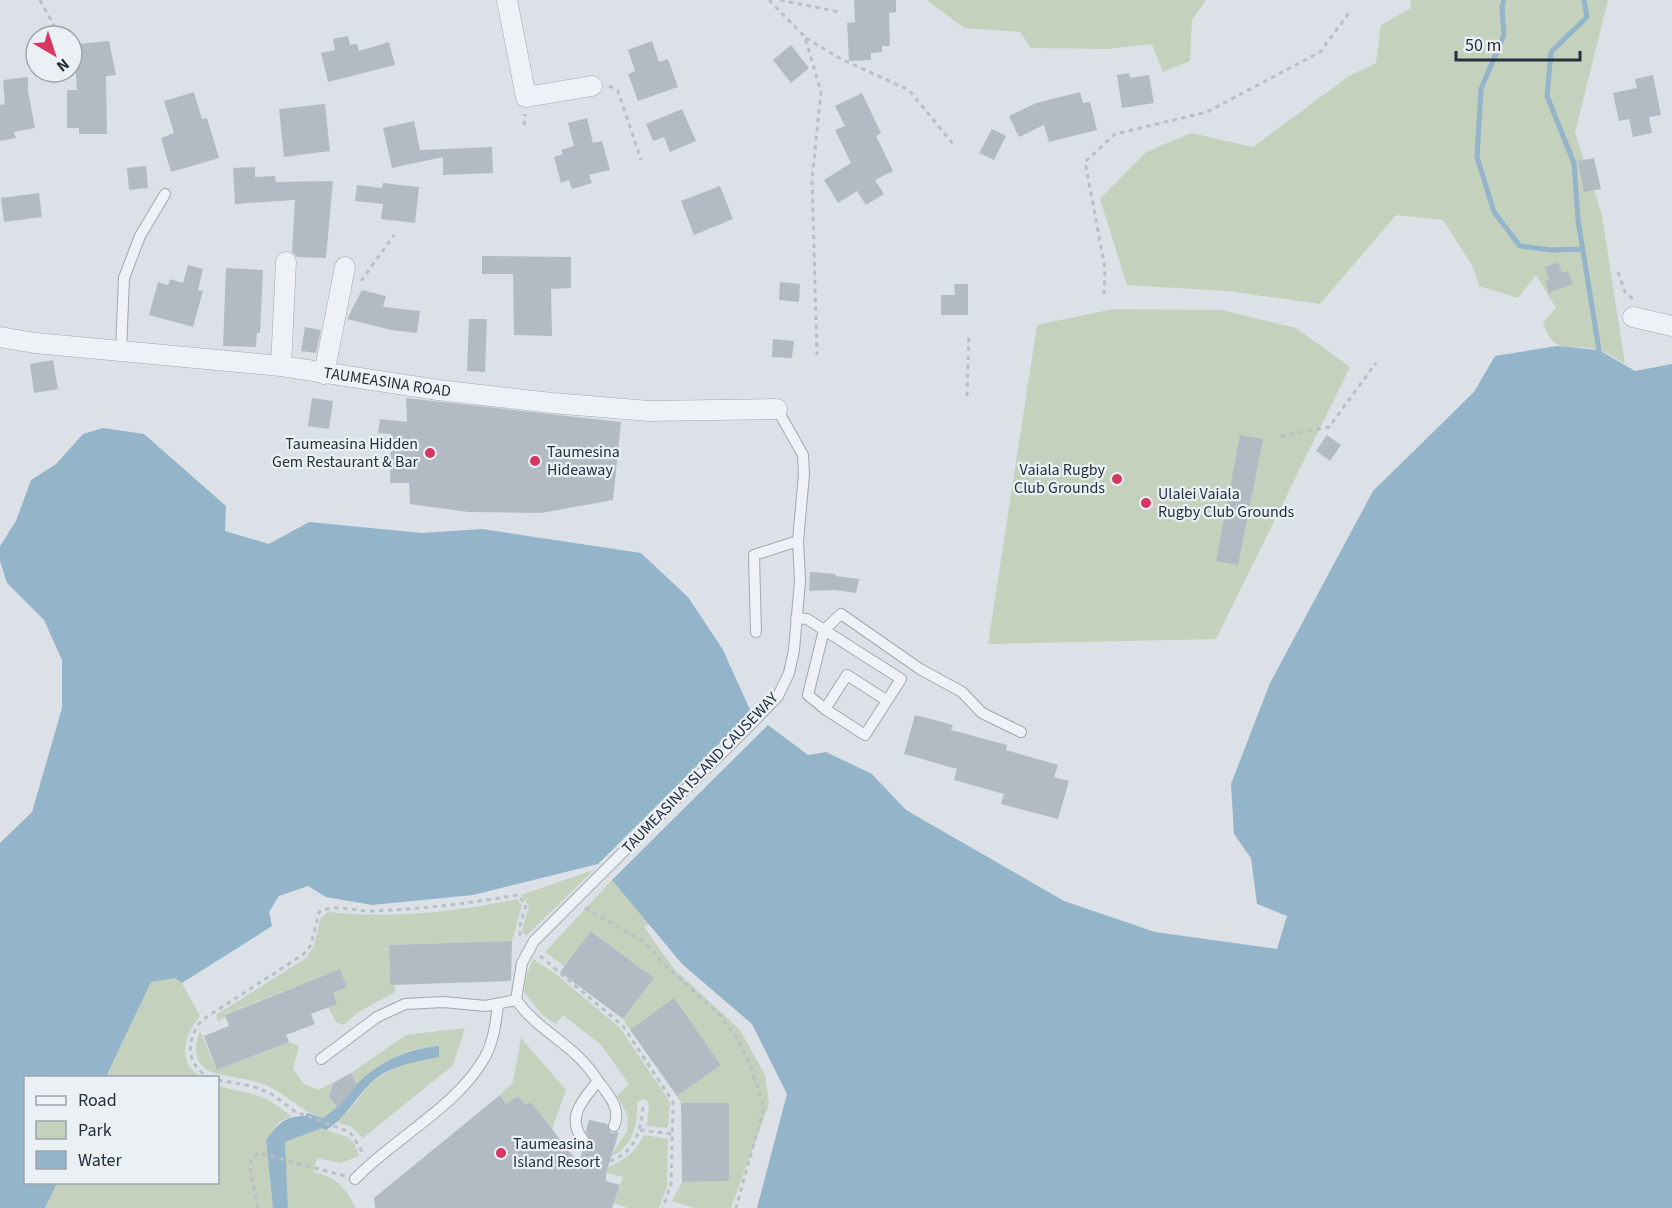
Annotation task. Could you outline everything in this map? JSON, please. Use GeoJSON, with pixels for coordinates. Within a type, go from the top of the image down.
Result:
{"type":"FeatureCollection","features":[{"type":"Feature","properties":{"kind":"street"},"geometry":{"type":"LineString","coordinates":[[507,0],[526,97],[592,86]]}},
{"type":"Feature","properties":{"kind":"street"},"geometry":{"type":"LineString","coordinates":[[281,366],[286,262]]}},
{"type":"Feature","properties":{"kind":"street"},"geometry":{"type":"LineString","coordinates":[[324,374],[345,267]]}},
{"type":"Feature","properties":{"kind":"street"},"geometry":{"type":"LineString","coordinates":[[1634,317],[1672,326]]}},
{"type":"Feature","properties":{"kind":"street","name":"TAUMEASINA ROAD"},"geometry":{"type":"LineString","coordinates":[[0,337],[281,366],[324,374],[552,403],[649,411],[777,409]]}},
{"type":"Feature","properties":{"kind":"lane"},"geometry":{"type":"LineString","coordinates":[[121,351],[124,279],[140,236],[165,194]]}},
{"type":"Feature","properties":{"kind":"lane","name":"TAUMEASINA ISLAND CAUSEWAY"},"geometry":{"type":"LineString","coordinates":[[516,1000],[522,963],[530,948],[778,696],[789,673],[794,650],[800,581],[798,541],[804,474],[803,455],[777,409]]}},
{"type":"Feature","properties":{"kind":"lane"},"geometry":{"type":"LineString","coordinates":[[756,632],[754,555],[798,541]]}},
{"type":"Feature","properties":{"kind":"lane"},"geometry":{"type":"LineString","coordinates":[[796,618],[807,619],[824,630],[901,679],[865,735],[808,695],[824,630],[841,614],[920,669],[962,692],[982,713],[1021,732]]}},
{"type":"Feature","properties":{"kind":"lane"},"geometry":{"type":"LineString","coordinates":[[825,709],[847,675],[886,700]]}},
{"type":"Feature","properties":{"kind":"lane"},"geometry":{"type":"LineString","coordinates":[[321,1059],[377,1017],[405,1004],[498,1004],[516,1000],[528,1017],[586,1062],[616,1111],[614,1126]]}},
{"type":"Feature","properties":{"kind":"lane"},"geometry":{"type":"LineString","coordinates":[[355,1179],[457,1092],[475,1073],[486,1055],[495,1030],[498,1004]]}},
{"type":"Feature","properties":{"kind":"lane"},"geometry":{"type":"LineString","coordinates":[[584,1141],[577,1132],[573,1120],[577,1108],[598,1081]]}},
{"type":"Feature","properties":{"kind":"path"},"geometry":{"type":"LineString","coordinates":[[40,0],[53,24]]}},
{"type":"Feature","properties":{"kind":"path"},"geometry":{"type":"LineString","coordinates":[[769,0],[805,37],[841,59],[909,90],[953,144]]}},
{"type":"Feature","properties":{"kind":"path"},"geometry":{"type":"LineString","coordinates":[[780,0],[838,12]]}},
{"type":"Feature","properties":{"kind":"path"},"geometry":{"type":"LineString","coordinates":[[1104,294],[1106,268],[1084,162],[1114,134],[1207,112],[1320,52],[1349,13]]}},
{"type":"Feature","properties":{"kind":"path"},"geometry":{"type":"LineString","coordinates":[[805,37],[820,92],[812,178],[817,355]]}},
{"type":"Feature","properties":{"kind":"path"},"geometry":{"type":"LineString","coordinates":[[592,86],[607,85],[618,91],[641,160]]}},
{"type":"Feature","properties":{"kind":"path"},"geometry":{"type":"LineString","coordinates":[[361,282],[394,235]]}},
{"type":"Feature","properties":{"kind":"path"},"geometry":{"type":"LineString","coordinates":[[967,396],[969,333]]}},
{"type":"Feature","properties":{"kind":"path"},"geometry":{"type":"LineString","coordinates":[[1281,436],[1329,427],[1376,363]]}},
{"type":"Feature","properties":{"kind":"path"},"geometry":{"type":"LineString","coordinates":[[207,1076],[201,1074],[193,1064],[191,1038],[196,1027],[202,1020],[304,954],[311,945],[320,912],[341,907],[372,911],[469,903],[518,895],[526,905],[519,935],[530,948],[623,1026],[673,1102],[671,1184],[663,1208]]}},
{"type":"Feature","properties":{"kind":"path"},"geometry":{"type":"LineString","coordinates":[[573,902],[645,942],[678,978],[718,1013],[737,1038],[759,1084],[764,1107],[736,1208]]}},
{"type":"Feature","properties":{"kind":"path"},"geometry":{"type":"LineString","coordinates":[[219,1080],[252,1086],[270,1093],[305,1116],[350,1132],[363,1151],[368,1166]]}},
{"type":"Feature","properties":{"kind":"path"},"geometry":{"type":"LineString","coordinates":[[610,1161],[627,1152],[640,1130],[643,1104]]}},
{"type":"Feature","properties":{"kind":"path"},"geometry":{"type":"LineString","coordinates":[[640,1130],[672,1134]]}},
{"type":"Feature","properties":{"kind":"path"},"geometry":{"type":"LineString","coordinates":[[258,1208],[251,1174],[251,1159],[259,1153],[355,1179]]}},
{"type":"Feature","properties":{"kind":"green space"},"geometry":{"type":"Polygon","coordinates":[[[927,0],[1206,0],[1192,20],[1190,61],[1163,72],[1152,44],[1107,49],[1031,48],[1020,32],[964,28],[927,0]]]}},
{"type":"Feature","properties":{"kind":"green space"},"geometry":{"type":"Polygon","coordinates":[[[1410,0],[1608,0],[1575,133],[1602,215],[1625,364],[1599,350],[1565,347],[1553,341],[1543,322],[1556,308],[1536,275],[1518,298],[1479,286],[1473,267],[1443,220],[1396,215],[1320,304],[1227,291],[1127,285],[1100,199],[1146,152],[1191,133],[1253,147],[1349,76],[1376,63],[1381,25],[1411,8],[1410,0]]]}},
{"type":"Feature","properties":{"kind":"green space","name":"Ulalei Vaiala Rugby Club Grounds"},"geometry":{"type":"Polygon","coordinates":[[[1113,309],[1222,310],[1296,328],[1350,367],[1216,639],[988,644],[1037,325],[1113,309]]]}},
{"type":"Feature","properties":{"kind":"green space"},"geometry":{"type":"Polygon","coordinates":[[[594,870],[526,936],[522,931],[529,906],[521,895],[594,870]]]}},
{"type":"Feature","properties":{"kind":"green space"},"geometry":{"type":"Polygon","coordinates":[[[612,880],[649,924],[644,927],[674,969],[740,1030],[765,1075],[769,1104],[731,1208],[695,1208],[672,1201],[682,1182],[729,1181],[729,1103],[681,1103],[677,1096],[721,1065],[674,999],[630,1030],[623,1019],[654,978],[592,931],[564,966],[545,952],[612,880]]]}},
{"type":"Feature","properties":{"kind":"green space"},"geometry":{"type":"Polygon","coordinates":[[[517,899],[522,905],[512,941],[389,945],[390,985],[395,985],[395,992],[360,1011],[343,1025],[336,1022],[328,1007],[333,993],[347,987],[340,969],[225,1014],[226,1017],[218,1021],[216,1015],[306,958],[314,946],[320,919],[328,912],[376,915],[423,913],[471,908],[517,899]]]}},
{"type":"Feature","properties":{"kind":"green space"},"geometry":{"type":"Polygon","coordinates":[[[533,959],[557,975],[620,1028],[670,1102],[668,1128],[647,1126],[649,1104],[645,1099],[637,1102],[633,1134],[624,1147],[611,1156],[627,1131],[628,1116],[617,1096],[629,1084],[601,1045],[563,1015],[556,1024],[542,1015],[524,992],[527,974],[533,959]]]}},
{"type":"Feature","properties":{"kind":"green space"},"geometry":{"type":"Polygon","coordinates":[[[175,978],[182,983],[200,1016],[190,1031],[185,1048],[188,1064],[200,1076],[107,1076],[151,982],[175,978]]]}},
{"type":"Feature","properties":{"kind":"green space"},"geometry":{"type":"Polygon","coordinates":[[[465,1028],[453,1065],[363,1138],[350,1126],[335,1122],[381,1076],[439,1047],[414,1049],[394,1057],[357,1085],[351,1073],[406,1035],[465,1028]]]}},
{"type":"Feature","properties":{"kind":"green space"},"geometry":{"type":"Polygon","coordinates":[[[200,1030],[217,1070],[289,1042],[299,1046],[293,1069],[304,1084],[318,1090],[333,1083],[329,1097],[338,1108],[323,1118],[307,1111],[271,1087],[250,1080],[224,1076],[204,1067],[198,1059],[196,1047],[200,1030]]]}},
{"type":"Feature","properties":{"kind":"green space"},"geometry":{"type":"Polygon","coordinates":[[[521,1038],[566,1090],[552,1129],[531,1102],[526,1105],[516,1096],[506,1104],[500,1095],[513,1082],[521,1038]]]}},
{"type":"Feature","properties":{"kind":"green space"},"geometry":{"type":"Polygon","coordinates":[[[219,1086],[263,1098],[291,1116],[279,1122],[266,1140],[273,1208],[45,1208],[57,1184],[219,1184],[219,1086]]]}},
{"type":"Feature","properties":{"kind":"green space"},"geometry":{"type":"Polygon","coordinates":[[[322,1127],[353,1141],[359,1156],[341,1163],[317,1158],[313,1172],[339,1184],[356,1208],[288,1208],[285,1142],[322,1127]]]}},
{"type":"Feature","properties":{"kind":"green space"},"geometry":{"type":"Polygon","coordinates":[[[644,1135],[668,1139],[667,1186],[659,1208],[628,1208],[614,1203],[623,1177],[606,1173],[608,1167],[633,1151],[644,1135]]]}},
{"type":"Feature","properties":{"kind":"water"},"geometry":{"type":"Polygon","coordinates":[[[1557,346],[1599,350],[1635,371],[1672,364],[1672,1208],[757,1208],[787,1094],[752,1024],[682,964],[612,880],[768,725],[808,755],[826,752],[872,774],[906,810],[1064,901],[1155,932],[1277,949],[1287,916],[1257,904],[1251,858],[1234,834],[1231,784],[1270,683],[1373,491],[1474,392],[1495,356],[1557,346]]]}},
{"type":"Feature","properties":{"kind":"water"},"geometry":{"type":"Polygon","coordinates":[[[103,428],[144,434],[226,506],[225,531],[269,544],[309,522],[422,533],[482,529],[641,553],[688,597],[723,650],[751,712],[598,864],[473,895],[372,905],[326,897],[308,886],[279,896],[269,912],[272,926],[182,983],[175,978],[151,982],[106,1076],[24,1076],[24,1184],[57,1184],[45,1208],[0,1208],[0,843],[32,812],[62,708],[62,660],[44,620],[7,583],[0,561],[0,546],[16,521],[31,480],[56,464],[83,434],[103,428]]]}},
{"type":"Feature","properties":{"kind":"water"},"geometry":{"type":"Polygon","coordinates":[[[439,1046],[439,1057],[403,1065],[379,1076],[345,1114],[326,1130],[322,1128],[285,1142],[288,1208],[273,1208],[266,1140],[278,1125],[287,1119],[305,1116],[307,1113],[323,1118],[374,1069],[405,1053],[439,1046]]]}},
{"type":"Feature","properties":{"kind":"building"},"geometry":{"type":"Polygon","coordinates":[[[854,0],[896,0],[896,12],[889,13],[890,46],[882,46],[882,52],[871,53],[871,60],[849,61],[847,23],[855,22],[854,0]]]}},
{"type":"Feature","properties":{"kind":"building"},"geometry":{"type":"Polygon","coordinates":[[[348,36],[350,45],[357,44],[359,51],[389,42],[395,65],[328,82],[321,53],[335,50],[333,39],[348,36]]]}},
{"type":"Feature","properties":{"kind":"building"},"geometry":{"type":"Polygon","coordinates":[[[109,41],[116,75],[106,76],[107,134],[79,134],[79,128],[67,128],[67,90],[77,90],[77,84],[84,84],[84,43],[109,41]]]}},
{"type":"Feature","properties":{"kind":"building"},"geometry":{"type":"Polygon","coordinates":[[[652,41],[659,62],[668,59],[678,87],[638,101],[628,74],[635,71],[628,50],[652,41]]]}},
{"type":"Feature","properties":{"kind":"building"},"geometry":{"type":"Polygon","coordinates":[[[791,45],[809,68],[791,83],[773,60],[791,45]]]}},
{"type":"Feature","properties":{"kind":"building"},"geometry":{"type":"Polygon","coordinates":[[[1129,73],[1130,78],[1149,75],[1154,103],[1122,108],[1117,75],[1129,73]]]}},
{"type":"Feature","properties":{"kind":"building"},"geometry":{"type":"Polygon","coordinates":[[[1653,75],[1661,115],[1649,117],[1652,133],[1633,137],[1629,119],[1619,121],[1613,93],[1637,88],[1635,79],[1653,75]]]}},
{"type":"Feature","properties":{"kind":"building"},"geometry":{"type":"Polygon","coordinates":[[[24,77],[24,84],[28,84],[35,128],[14,132],[16,138],[0,141],[0,105],[5,104],[3,80],[24,77]]]}},
{"type":"Feature","properties":{"kind":"building"},"geometry":{"type":"Polygon","coordinates":[[[194,92],[202,119],[207,118],[219,158],[171,172],[161,138],[174,133],[164,101],[194,92]]]}},
{"type":"Feature","properties":{"kind":"building"},"geometry":{"type":"Polygon","coordinates":[[[1080,92],[1083,103],[1090,102],[1097,130],[1049,142],[1044,125],[1019,137],[1009,116],[1036,103],[1080,92]]]}},
{"type":"Feature","properties":{"kind":"building"},"geometry":{"type":"Polygon","coordinates":[[[862,93],[881,133],[876,136],[893,171],[875,180],[884,194],[866,205],[857,191],[838,203],[824,180],[851,163],[835,130],[845,126],[835,106],[862,93]]]}},
{"type":"Feature","properties":{"kind":"building"},"geometry":{"type":"Polygon","coordinates":[[[325,104],[330,151],[284,157],[279,109],[325,104]]]}},
{"type":"Feature","properties":{"kind":"building"},"geometry":{"type":"Polygon","coordinates":[[[682,109],[696,141],[670,152],[664,137],[653,141],[646,124],[682,109]]]}},
{"type":"Feature","properties":{"kind":"building"},"geometry":{"type":"Polygon","coordinates":[[[587,118],[593,143],[602,141],[610,170],[589,175],[592,183],[572,189],[569,180],[561,183],[554,157],[563,154],[561,150],[574,146],[568,123],[587,118]]]}},
{"type":"Feature","properties":{"kind":"building"},"geometry":{"type":"Polygon","coordinates":[[[414,121],[420,150],[492,147],[493,173],[443,175],[443,157],[392,168],[383,128],[414,121]]]}},
{"type":"Feature","properties":{"kind":"building"},"geometry":{"type":"Polygon","coordinates":[[[992,129],[1006,136],[994,160],[979,153],[992,129]]]}},
{"type":"Feature","properties":{"kind":"building"},"geometry":{"type":"Polygon","coordinates":[[[1594,158],[1601,189],[1584,192],[1578,161],[1594,158]]]}},
{"type":"Feature","properties":{"kind":"building"},"geometry":{"type":"Polygon","coordinates":[[[146,166],[148,188],[129,190],[127,168],[146,166]]]}},
{"type":"Feature","properties":{"kind":"building"},"geometry":{"type":"Polygon","coordinates":[[[255,167],[255,177],[275,176],[276,182],[333,181],[326,258],[297,257],[292,252],[295,200],[235,204],[233,168],[255,167]]]}},
{"type":"Feature","properties":{"kind":"building"},"geometry":{"type":"Polygon","coordinates":[[[383,183],[419,187],[415,223],[381,219],[383,204],[355,201],[357,185],[382,188],[383,183]]]}},
{"type":"Feature","properties":{"kind":"building"},"geometry":{"type":"Polygon","coordinates":[[[720,186],[733,219],[694,235],[681,201],[720,186]]]}},
{"type":"Feature","properties":{"kind":"building"},"geometry":{"type":"Polygon","coordinates":[[[39,193],[42,217],[4,222],[1,198],[39,193]]]}},
{"type":"Feature","properties":{"kind":"building"},"geometry":{"type":"Polygon","coordinates":[[[482,256],[571,257],[571,288],[551,289],[552,336],[514,335],[513,274],[482,274],[482,256]]]}},
{"type":"Feature","properties":{"kind":"building"},"geometry":{"type":"Polygon","coordinates":[[[1558,262],[1562,273],[1568,271],[1573,284],[1549,293],[1545,281],[1549,280],[1545,267],[1558,262]]]}},
{"type":"Feature","properties":{"kind":"building"},"geometry":{"type":"Polygon","coordinates":[[[188,265],[203,269],[198,290],[203,291],[193,327],[149,315],[158,282],[168,285],[170,279],[183,283],[188,265]]]}},
{"type":"Feature","properties":{"kind":"building"},"geometry":{"type":"Polygon","coordinates":[[[226,268],[263,270],[260,333],[257,333],[256,347],[223,346],[226,268]]]}},
{"type":"Feature","properties":{"kind":"building"},"geometry":{"type":"Polygon","coordinates":[[[780,282],[800,284],[799,302],[779,300],[780,282]]]}},
{"type":"Feature","properties":{"kind":"building"},"geometry":{"type":"Polygon","coordinates":[[[954,284],[968,284],[968,315],[941,315],[941,295],[955,295],[954,284]]]}},
{"type":"Feature","properties":{"kind":"building"},"geometry":{"type":"Polygon","coordinates":[[[362,290],[386,296],[383,307],[420,311],[417,333],[391,330],[347,319],[362,290]]]}},
{"type":"Feature","properties":{"kind":"building"},"geometry":{"type":"Polygon","coordinates":[[[469,319],[487,319],[485,372],[467,371],[469,319]]]}},
{"type":"Feature","properties":{"kind":"building"},"geometry":{"type":"Polygon","coordinates":[[[305,327],[321,330],[316,353],[301,351],[305,327]]]}},
{"type":"Feature","properties":{"kind":"building"},"geometry":{"type":"Polygon","coordinates":[[[773,339],[794,341],[792,358],[772,357],[773,339]]]}},
{"type":"Feature","properties":{"kind":"building"},"geometry":{"type":"Polygon","coordinates":[[[53,360],[58,389],[34,393],[30,364],[53,360]]]}},
{"type":"Feature","properties":{"kind":"building"},"geometry":{"type":"Polygon","coordinates":[[[312,398],[333,401],[329,429],[308,426],[312,398]]]}},
{"type":"Feature","properties":{"kind":"building","name":"Taumesina Hideaway"},"geometry":{"type":"Polygon","coordinates":[[[406,398],[621,422],[613,500],[541,513],[468,512],[410,504],[409,483],[390,483],[391,434],[378,433],[380,419],[407,422],[406,398]]]}},
{"type":"Feature","properties":{"kind":"building"},"geometry":{"type":"Polygon","coordinates":[[[1240,435],[1263,439],[1238,565],[1216,561],[1240,435]]]}},
{"type":"Feature","properties":{"kind":"building"},"geometry":{"type":"Polygon","coordinates":[[[1327,435],[1341,445],[1330,461],[1316,451],[1327,435]]]}},
{"type":"Feature","properties":{"kind":"building"},"geometry":{"type":"Polygon","coordinates":[[[810,572],[859,579],[856,593],[835,590],[809,591],[810,572]]]}},
{"type":"Feature","properties":{"kind":"building"},"geometry":{"type":"Polygon","coordinates":[[[915,715],[953,725],[951,730],[1007,745],[1006,750],[1058,765],[1054,777],[1069,781],[1058,819],[1001,804],[1004,794],[954,780],[957,769],[904,754],[915,715]]]}},
{"type":"Feature","properties":{"kind":"building"},"geometry":{"type":"Polygon","coordinates":[[[591,931],[654,978],[623,1019],[560,972],[591,931]]]}},
{"type":"Feature","properties":{"kind":"building"},"geometry":{"type":"Polygon","coordinates":[[[512,941],[511,981],[390,985],[389,945],[512,941]]]}},
{"type":"Feature","properties":{"kind":"building"},"geometry":{"type":"Polygon","coordinates":[[[340,969],[347,987],[333,993],[337,1004],[311,1014],[315,1024],[286,1035],[289,1042],[217,1070],[204,1036],[229,1026],[225,1015],[340,969]]]}},
{"type":"Feature","properties":{"kind":"building"},"geometry":{"type":"Polygon","coordinates":[[[674,998],[721,1065],[677,1096],[630,1030],[674,998]]]}},
{"type":"Feature","properties":{"kind":"building"},"geometry":{"type":"Polygon","coordinates":[[[351,1073],[357,1085],[338,1108],[329,1097],[333,1083],[351,1073]]]}},
{"type":"Feature","properties":{"kind":"building","name":"Taumeasina Island Resort"},"geometry":{"type":"Polygon","coordinates":[[[500,1095],[506,1104],[517,1096],[526,1105],[531,1102],[579,1164],[583,1148],[591,1144],[586,1131],[589,1120],[607,1124],[611,1133],[619,1132],[606,1173],[606,1181],[620,1185],[612,1208],[375,1208],[374,1198],[500,1095]]]}},
{"type":"Feature","properties":{"kind":"building"},"geometry":{"type":"Polygon","coordinates":[[[681,1103],[729,1103],[729,1181],[682,1182],[681,1103]]]}},
{"type":"Feature","properties":{"kind":"waterway"},"geometry":{"type":"LineString","coordinates":[[1504,0],[1502,7],[1504,35],[1481,89],[1477,157],[1494,212],[1520,246],[1551,250],[1583,249]]}},
{"type":"Feature","properties":{"kind":"waterway"},"geometry":{"type":"LineString","coordinates":[[1584,0],[1587,17],[1551,52],[1547,96],[1574,163],[1578,220],[1599,350]]}},
{"type":"Feature","properties":{"kind":"place","name":"Taumeasina Hidden Gem Restaurant & Bar"},"geometry":{"type":"Point","coordinates":[430,453]}},
{"type":"Feature","properties":{"kind":"place","name":"Taumesina Hideaway"},"geometry":{"type":"Point","coordinates":[535,461]}},
{"type":"Feature","properties":{"kind":"place","name":"Vaiala Rugby Club Grounds"},"geometry":{"type":"Point","coordinates":[1117,479]}},
{"type":"Feature","properties":{"kind":"place","name":"Ulalei Vaiala Rugby Club Grounds"},"geometry":{"type":"Point","coordinates":[1146,503]}},
{"type":"Feature","properties":{"kind":"place","name":"Taumeasina Island Resort"},"geometry":{"type":"Point","coordinates":[501,1153]}}]}
